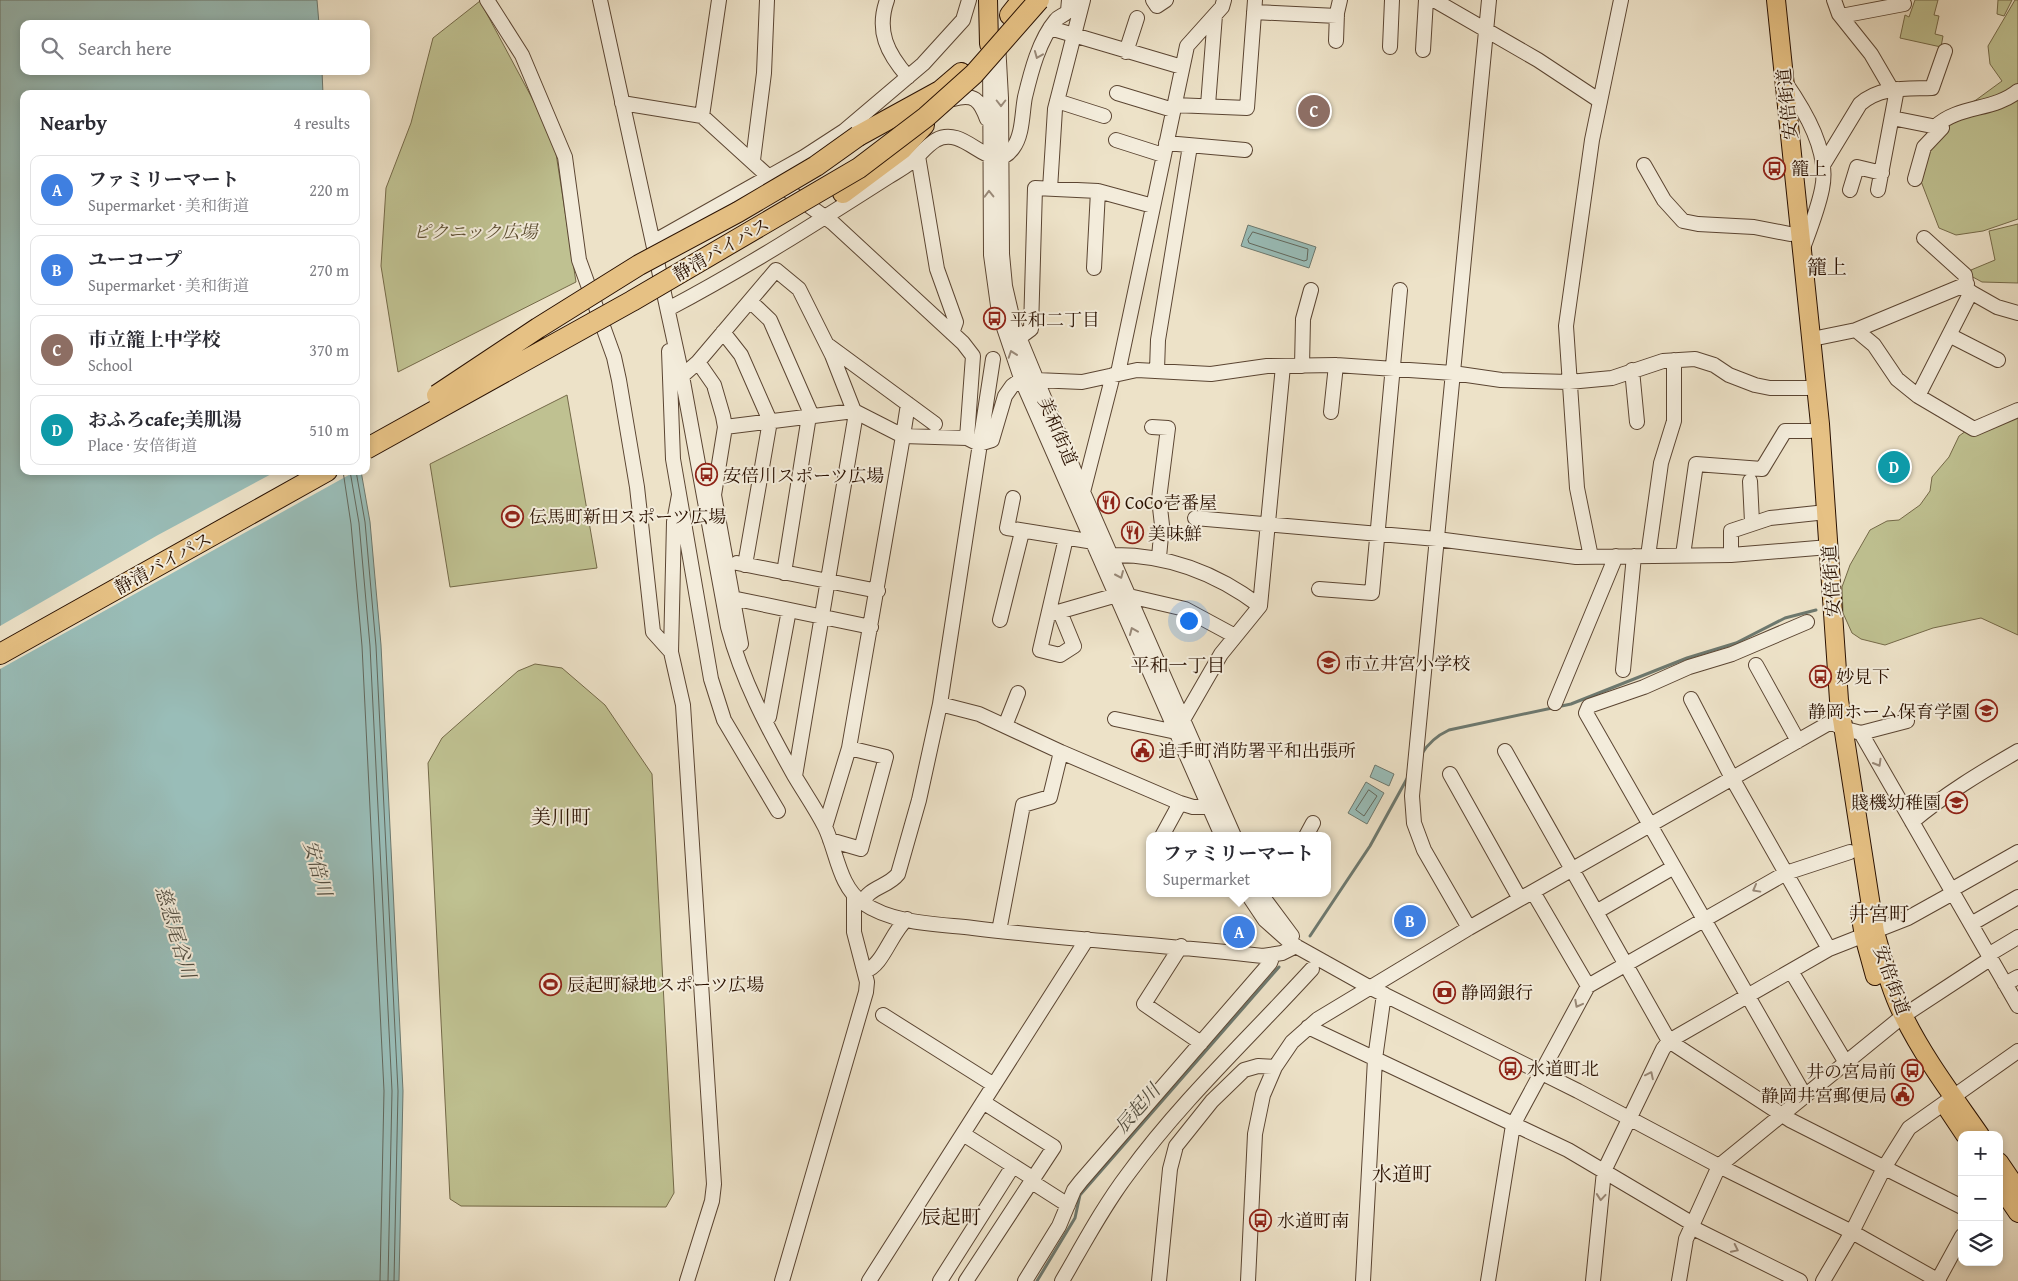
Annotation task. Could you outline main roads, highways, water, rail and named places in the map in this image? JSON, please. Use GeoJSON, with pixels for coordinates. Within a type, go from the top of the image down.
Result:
{"type":"FeatureCollection","features":[{"type":"Feature","properties":{"kind":"highway","name":"静清バイパス"},"geometry":{"type":"LineString","coordinates":[[370,433],[734,229],[827,174],[900,121],[933,93],[965,64],[1022,0]]}},
{"type":"Feature","properties":{"kind":"highway"},"geometry":{"type":"LineString","coordinates":[[437,395],[538,328],[622,276],[738,212],[816,166],[858,136],[940,91],[967,68],[994,50],[1028,0]]}},
{"type":"Feature","properties":{"kind":"highway","name":"静清バイパス"},"geometry":{"type":"LineString","coordinates":[[370,447],[632,301],[859,168],[926,117],[974,74],[1039,0]]}},
{"type":"Feature","properties":{"kind":"highway"},"geometry":{"type":"LineString","coordinates":[[422,418],[540,362],[651,304],[843,193],[902,149],[952,99],[994,50],[1045,0]]}},
{"type":"Feature","properties":{"kind":"highway","name":"静清バイパス"},"geometry":{"type":"LineString","coordinates":[[0,640],[294,475]]}},
{"type":"Feature","properties":{"kind":"highway","name":"静清バイパス"},"geometry":{"type":"LineString","coordinates":[[0,654],[320,475]]}},
{"type":"Feature","properties":{"kind":"main road","name":"美和街道"},"geometry":{"type":"LineString","coordinates":[[988,0],[994,50]]}},
{"type":"Feature","properties":{"kind":"main road","name":"美和街道"},"geometry":{"type":"LineString","coordinates":[[994,50],[998,0]]}},
{"type":"Feature","properties":{"kind":"main road","name":"安倍街道"},"geometry":{"type":"LineString","coordinates":[[1766,0],[1807,388],[1817,513],[1824,547]]}},
{"type":"Feature","properties":{"kind":"main road","name":"安倍街道"},"geometry":{"type":"LineString","coordinates":[[1776,0],[1812,339],[1837,725],[1850,852],[1882,996],[1949,1101],[1963,1131]]}},
{"type":"Feature","properties":{"kind":"main road","name":"安倍街道"},"geometry":{"type":"LineString","coordinates":[[1837,725],[1869,934]]}},
{"type":"Feature","properties":{"kind":"main road","name":"安倍街道"},"geometry":{"type":"LineString","coordinates":[[1949,1101],[1976,1131]]}},
{"type":"Feature","properties":{"kind":"main road"},"geometry":{"type":"LineString","coordinates":[[2002,1176],[2005,1190],[2018,1213]]}},
{"type":"Feature","properties":{"kind":"water"},"geometry":{"type":"Polygon","coordinates":[[[0,0],[317,0],[319,20],[20,20],[20,75],[322,75],[323,90],[20,90],[20,475],[362,475],[370,522],[381,645],[403,1091],[399,1281],[0,1281],[0,0]]]}},
{"type":"Feature","properties":{"kind":"water"},"geometry":{"type":"Polygon","coordinates":[[[1248,225],[1316,247],[1309,268],[1241,246],[1248,225]]]}},
{"type":"Feature","properties":{"kind":"water"},"geometry":{"type":"Polygon","coordinates":[[[1375,765],[1394,774],[1389,786],[1370,777],[1375,765]]]}},
{"type":"Feature","properties":{"kind":"water"},"geometry":{"type":"Polygon","coordinates":[[[1366,782],[1384,793],[1367,824],[1348,813],[1366,782]]]}},
{"type":"Feature","properties":{"kind":"waterway"},"geometry":{"type":"LineString","coordinates":[[1421,755],[1433,740],[1449,730],[1571,704],[1687,658],[1736,643],[1785,618],[1816,610]]}},
{"type":"Feature","properties":{"kind":"waterway"},"geometry":{"type":"LineString","coordinates":[[1310,936],[1370,846],[1409,775]]}},
{"type":"Feature","properties":{"kind":"waterway","name":"辰起川"},"geometry":{"type":"LineString","coordinates":[[1037,1281],[1075,1218],[1080,1195],[1279,967]]}},
{"type":"Feature","properties":{"kind":"place","name":"市立籠上中学校"},"geometry":{"type":"Point","coordinates":[1314,111]}},
{"type":"Feature","properties":{"kind":"place","name":"籠上"},"geometry":{"type":"Point","coordinates":[1775,168]}},
{"type":"Feature","properties":{"kind":"place","name":"平和二丁目"},"geometry":{"type":"Point","coordinates":[994,319]}},
{"type":"Feature","properties":{"kind":"place","name":"おふろcafe;美肌湯"},"geometry":{"type":"Point","coordinates":[1894,467]}},
{"type":"Feature","properties":{"kind":"place","name":"安倍川スポーツ広場"},"geometry":{"type":"Point","coordinates":[707,475]}},
{"type":"Feature","properties":{"kind":"place","name":"CoCo壱番屋"},"geometry":{"type":"Point","coordinates":[1109,502]}},
{"type":"Feature","properties":{"kind":"place","name":"伝馬町新田スポーツ広場"},"geometry":{"type":"Point","coordinates":[513,516]}},
{"type":"Feature","properties":{"kind":"place","name":"美味鮮"},"geometry":{"type":"Point","coordinates":[1132,533]}},
{"type":"Feature","properties":{"kind":"place","name":"市立井宮小学校"},"geometry":{"type":"Point","coordinates":[1328,663]}},
{"type":"Feature","properties":{"kind":"place","name":"妙見下"},"geometry":{"type":"Point","coordinates":[1820,676]}},
{"type":"Feature","properties":{"kind":"place","name":"静岡ホーム保育学園"},"geometry":{"type":"Point","coordinates":[1986,711]}},
{"type":"Feature","properties":{"kind":"place","name":"追手町消防署平和出張所"},"geometry":{"type":"Point","coordinates":[1142,750]}},
{"type":"Feature","properties":{"kind":"place","name":"賤機幼稚園"},"geometry":{"type":"Point","coordinates":[1957,802]}},
{"type":"Feature","properties":{"kind":"place","name":"ユーコープ"},"geometry":{"type":"Point","coordinates":[1410,921]}},
{"type":"Feature","properties":{"kind":"place","name":"ファミリーマート"},"geometry":{"type":"Point","coordinates":[1239,932]}},
{"type":"Feature","properties":{"kind":"place","name":"辰起町緑地スポーツ広場"},"geometry":{"type":"Point","coordinates":[551,984]}},
{"type":"Feature","properties":{"kind":"place","name":"静岡銀行"},"geometry":{"type":"Point","coordinates":[1445,992]}},
{"type":"Feature","properties":{"kind":"place","name":"水道町北"},"geometry":{"type":"Point","coordinates":[1511,1068]}},
{"type":"Feature","properties":{"kind":"place","name":"井の宮局前"},"geometry":{"type":"Point","coordinates":[1912,1071]}},
{"type":"Feature","properties":{"kind":"place","name":"静岡井宮郵便局"},"geometry":{"type":"Point","coordinates":[1903,1095]}},
{"type":"Feature","properties":{"kind":"place","name":"水道町南"},"geometry":{"type":"Point","coordinates":[1261,1220]}},
{"type":"Feature","properties":{"kind":"district","name":"籠上"},"geometry":{"type":"Point","coordinates":[1827,266]}},
{"type":"Feature","properties":{"kind":"district","name":"平和一丁目"},"geometry":{"type":"Point","coordinates":[1178,665]}},
{"type":"Feature","properties":{"kind":"district","name":"美川町"},"geometry":{"type":"Point","coordinates":[561,816]}},
{"type":"Feature","properties":{"kind":"district","name":"井宮町"},"geometry":{"type":"Point","coordinates":[1879,913]}},
{"type":"Feature","properties":{"kind":"district","name":"水道町"},"geometry":{"type":"Point","coordinates":[1402,1173]}},
{"type":"Feature","properties":{"kind":"district","name":"辰起町"},"geometry":{"type":"Point","coordinates":[951,1216]}},
{"type":"Feature","properties":{"kind":"park label","name":"ピクニック広場"},"geometry":{"type":"Point","coordinates":[475,231]}},
{"type":"Feature","properties":{"kind":"water label","name":"安倍川"},"geometry":{"type":"Point","coordinates":[318,868]}},
{"type":"Feature","properties":{"kind":"water label","name":"慈悲尾谷川"},"geometry":{"type":"Point","coordinates":[176,932]}}]}
